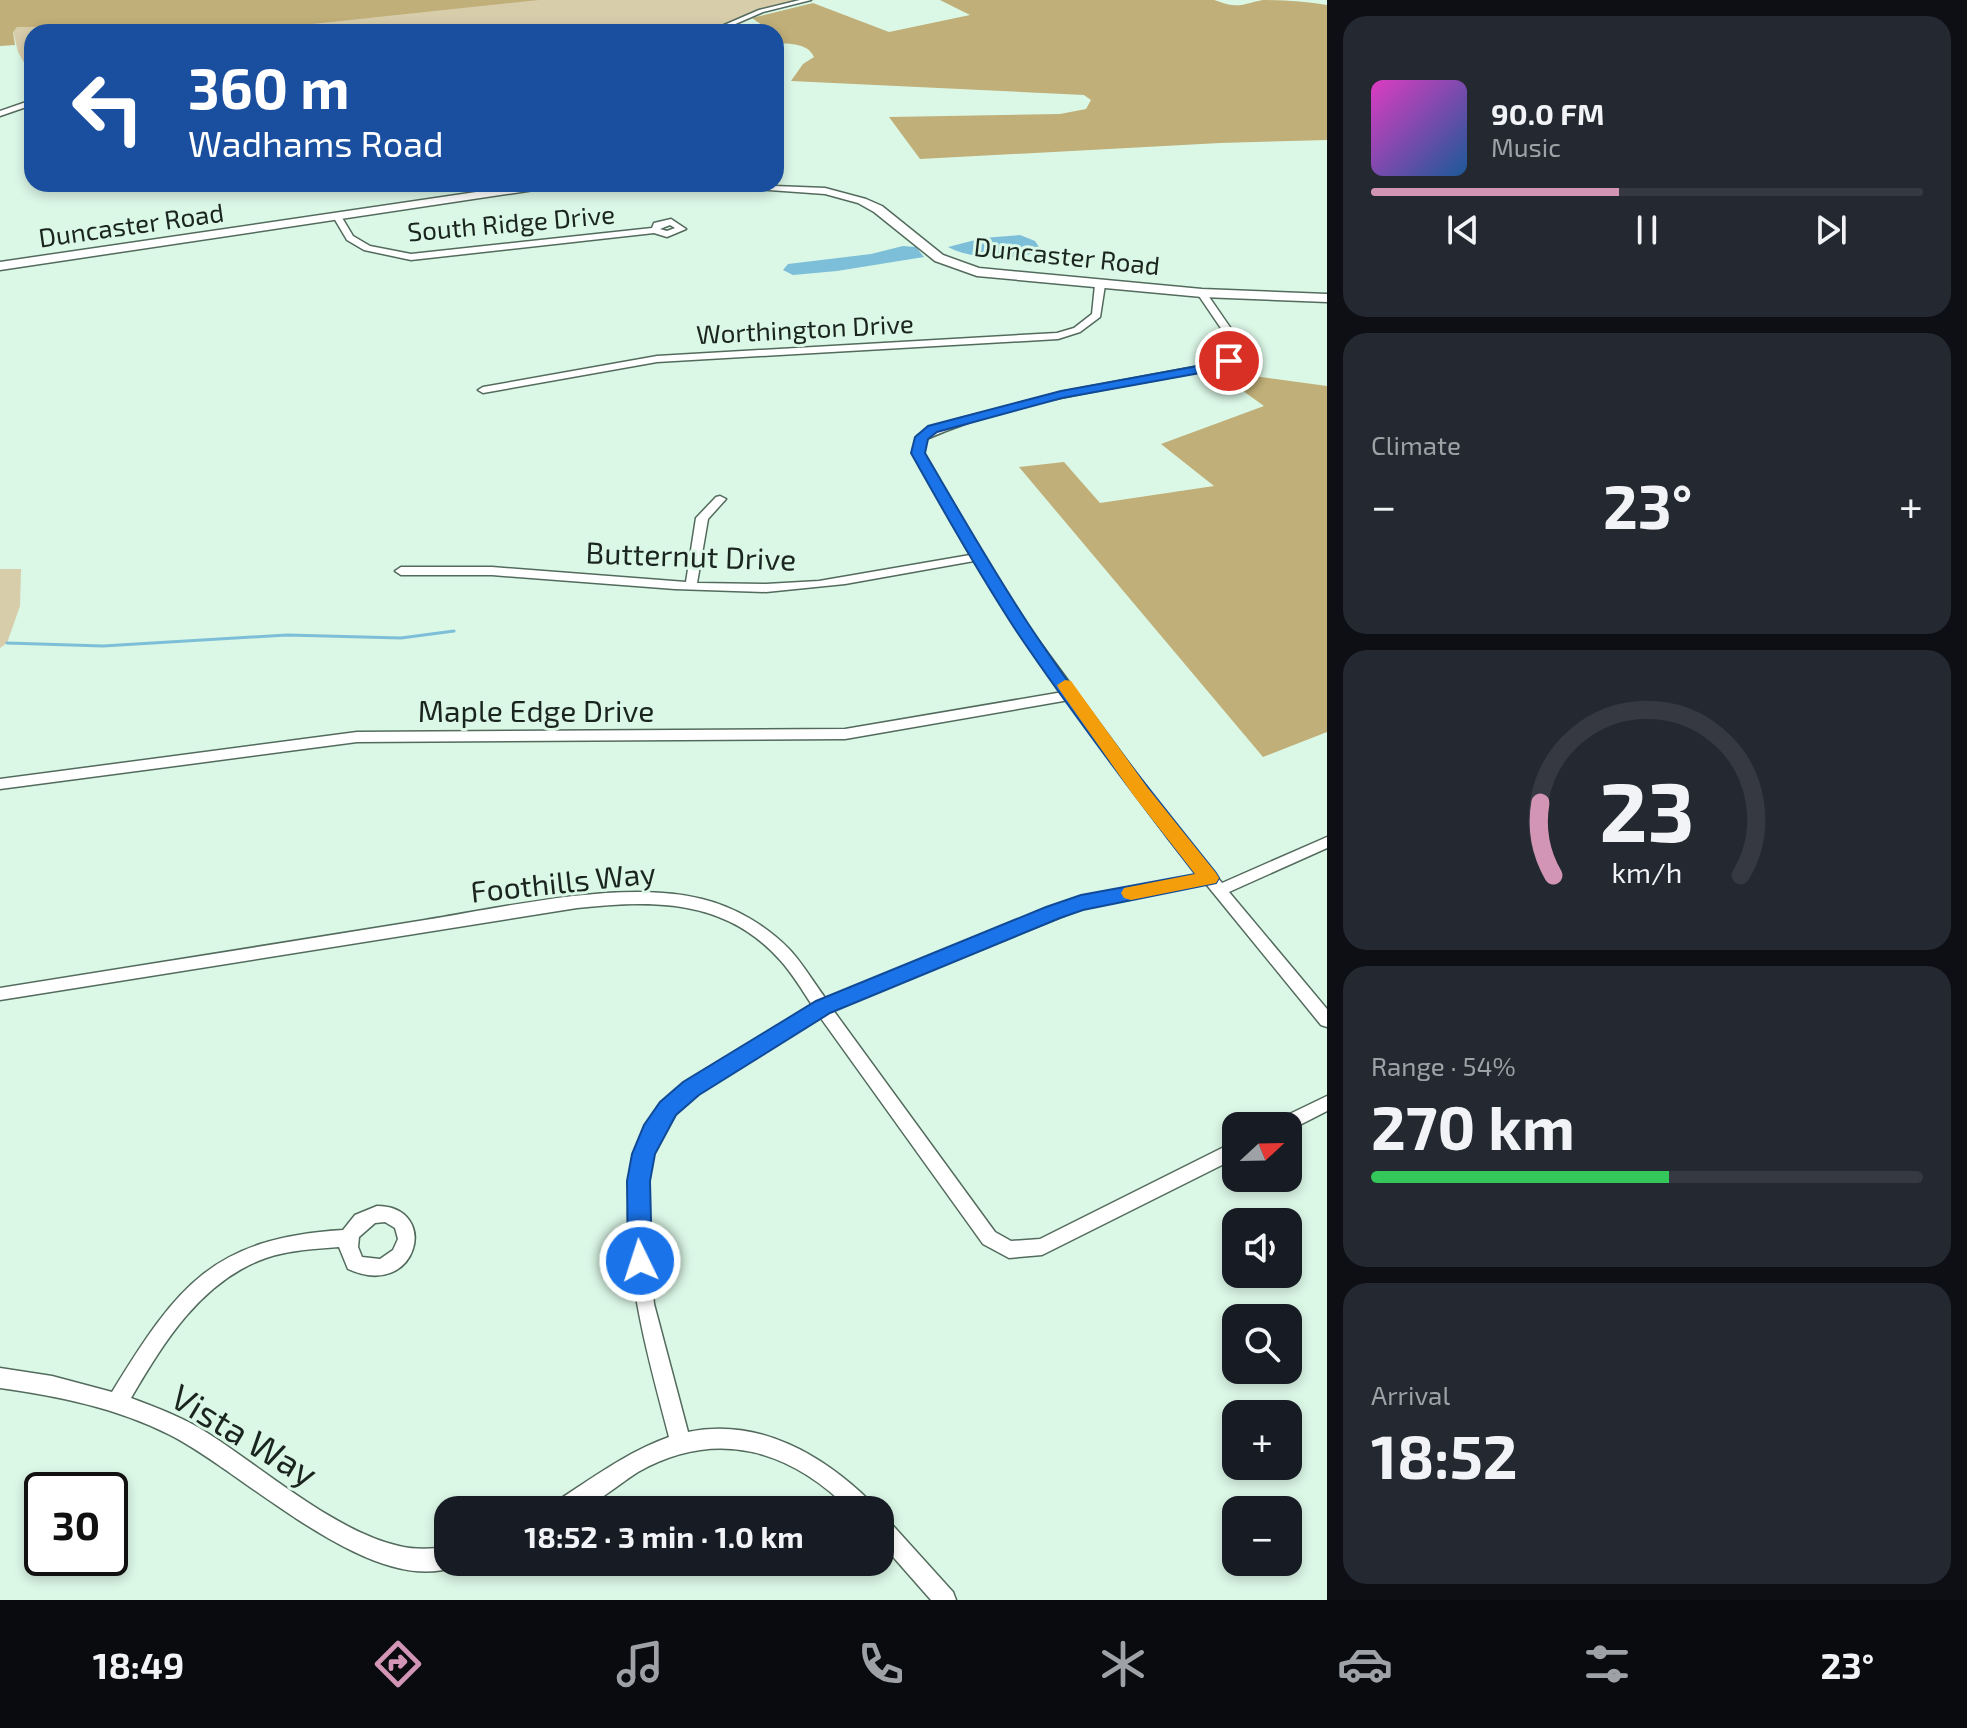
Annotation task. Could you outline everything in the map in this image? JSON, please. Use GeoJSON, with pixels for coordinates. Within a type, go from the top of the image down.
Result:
{"type":"FeatureCollection","features":[{"type":"Feature","properties":{"kind":"street"},"geometry":{"type":"LineString","coordinates":[[730,24],[761,11],[808,0]]}},
{"type":"Feature","properties":{"kind":"street"},"geometry":{"type":"LineString","coordinates":[[0,114],[24,105]]}},
{"type":"Feature","properties":{"kind":"street","name":"Duncaster Road"},"geometry":{"type":"LineString","coordinates":[[784,188],[825,191],[862,201],[878,209],[939,258],[977,272],[1202,293],[1327,298]]}},
{"type":"Feature","properties":{"kind":"street","name":"Duncaster Road"},"geometry":{"type":"LineString","coordinates":[[0,266],[503,192]]}},
{"type":"Feature","properties":{"kind":"street","name":"South Ridge Drive"},"geometry":{"type":"LineString","coordinates":[[338,218],[350,238],[367,248],[411,257],[655,230]]}},
{"type":"Feature","properties":{"kind":"street","name":"Worthington Drive"},"geometry":{"type":"LineString","coordinates":[[483,390],[657,359],[1058,336],[1077,330],[1097,315],[1100,285]]}},
{"type":"Feature","properties":{"kind":"street"},"geometry":{"type":"LineString","coordinates":[[1202,293],[1238,346],[1237,352],[1224,364],[1061,395],[933,429],[922,437],[918,453],[977,557],[1025,631],[1141,792],[1327,1020]]}},
{"type":"Feature","properties":{"kind":"street"},"geometry":{"type":"LineString","coordinates":[[691,585],[702,518],[720,499]]}},
{"type":"Feature","properties":{"kind":"street","name":"Butternut Drive"},"geometry":{"type":"LineString","coordinates":[[401,571],[497,572],[691,585],[785,587],[977,557]]}},
{"type":"Feature","properties":{"kind":"street","name":"Maple Edge Drive"},"geometry":{"type":"LineString","coordinates":[[0,784],[357,737],[845,734],[1073,695]]}},
{"type":"Feature","properties":{"kind":"street"},"geometry":{"type":"LineString","coordinates":[[681,1443],[645,1304],[638,1219],[638,1181],[643,1154],[652,1131],[668,1109],[691,1088],[823,1007],[1081,903],[1214,884],[1327,842]]}},
{"type":"Feature","properties":{"kind":"street","name":"Foothills Way"},"geometry":{"type":"LineString","coordinates":[[0,994],[633,895],[689,900],[709,905],[750,925],[785,955],[989,1238],[1009,1250],[1042,1247],[1222,1156]]}},
{"type":"Feature","properties":{"kind":"street"},"geometry":{"type":"LineString","coordinates":[[1302,1116],[1327,1103]]}},
{"type":"Feature","properties":{"kind":"street"},"geometry":{"type":"LineString","coordinates":[[117,1402],[159,1331],[187,1298],[208,1280],[252,1253],[272,1246],[316,1238],[348,1238]]}},
{"type":"Feature","properties":{"kind":"street","name":"Vista Way"},"geometry":{"type":"LineString","coordinates":[[0,1378],[81,1391],[173,1425],[359,1542],[396,1557],[434,1559]]}},
{"type":"Feature","properties":{"kind":"street"},"geometry":{"type":"LineString","coordinates":[[583,1496],[646,1457],[681,1443],[713,1438],[753,1442],[782,1450],[814,1465],[852,1496]]}},
{"type":"Feature","properties":{"kind":"street"},"geometry":{"type":"LineString","coordinates":[[894,1542],[945,1600]]}},
{"type":"Feature","properties":{"kind":"shaded area"},"geometry":{"type":"Polygon","coordinates":[[[0,0],[808,0],[761,11],[730,24],[224,24],[0,0]]]}},
{"type":"Feature","properties":{"kind":"shaded area"},"geometry":{"type":"Polygon","coordinates":[[[0,0],[539,0],[312,24],[24,24],[13,32],[15,45],[0,46],[0,0]]]}},
{"type":"Feature","properties":{"kind":"shaded area"},"geometry":{"type":"Polygon","coordinates":[[[940,0],[1214,0],[1243,5],[1270,0],[1327,5],[1327,140],[920,159],[889,117],[1060,114],[1086,109],[1091,100],[1084,95],[791,81],[803,64],[814,57],[811,52],[798,45],[784,44],[784,24],[761,24],[752,18],[813,3],[889,32],[970,15],[940,0]]]}},
{"type":"Feature","properties":{"kind":"shaded area"},"geometry":{"type":"Polygon","coordinates":[[[24,27],[24,63],[13,31],[24,27]]]}},
{"type":"Feature","properties":{"kind":"shaded area"},"geometry":{"type":"Polygon","coordinates":[[[1238,374],[1327,386],[1327,732],[1263,757],[1019,467],[1064,462],[1100,503],[1214,486],[1161,444],[1264,406],[1225,378],[1238,374]]]}},
{"type":"Feature","properties":{"kind":"shaded area"},"geometry":{"type":"Polygon","coordinates":[[[0,569],[21,569],[20,606],[7,643],[0,648],[0,569]]]}},
{"type":"Feature","properties":{"kind":"water"},"geometry":{"type":"Polygon","coordinates":[[[1020,235],[1035,241],[1041,250],[994,258],[948,247],[983,238],[1020,235]]]}},
{"type":"Feature","properties":{"kind":"water"},"geometry":{"type":"Polygon","coordinates":[[[903,246],[916,247],[924,257],[837,271],[793,275],[783,270],[788,264],[871,254],[903,246]]]}},
{"type":"Feature","properties":{"kind":"waterway"},"geometry":{"type":"LineString","coordinates":[[7,643],[103,646],[287,635],[401,638],[454,631]]}},
{"type":"Feature","properties":{"kind":"slow traffic"},"geometry":{"type":"LineString","coordinates":[[1065,685],[1141,792],[1209,878],[1131,893]]}},
{"type":"Feature","properties":{"kind":"route"},"geometry":{"type":"LineString","coordinates":[[640,1261],[638,1181],[643,1154],[652,1131],[668,1109],[691,1088],[823,1007],[1053,913],[1081,903],[1209,878],[1141,792],[1025,631],[977,557],[918,453],[922,437],[933,429],[1061,395],[1217,366],[1229,361]]}}]}
